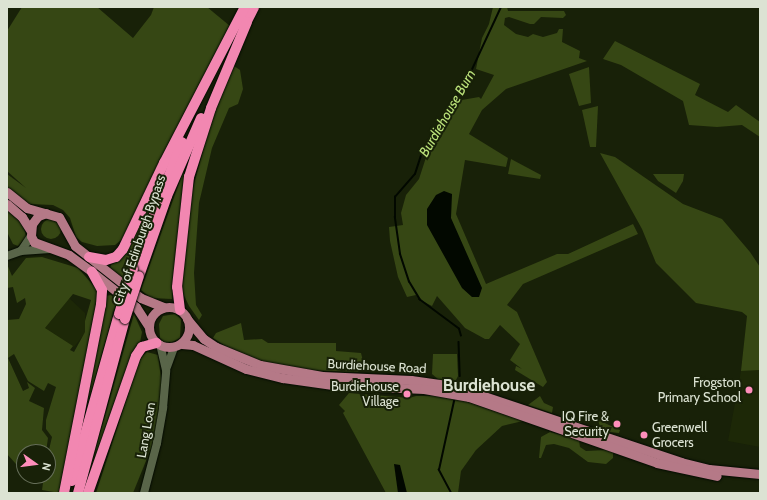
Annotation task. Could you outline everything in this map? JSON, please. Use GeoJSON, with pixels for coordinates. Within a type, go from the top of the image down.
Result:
{"type":"FeatureCollection","features":[{"type":"Feature","properties":{"kind":"highway"},"geometry":{"type":"LineString","coordinates":[[89,257],[106,260],[116,257],[123,249],[164,163],[245,7]]}},
{"type":"Feature","properties":{"kind":"highway","name":"City of Edinburgh Bypass"},"geometry":{"type":"LineString","coordinates":[[69,493],[122,317],[172,165],[245,7]]}},
{"type":"Feature","properties":{"kind":"highway","name":"City of Edinburgh Bypass"},"geometry":{"type":"LineString","coordinates":[[136,273],[178,170],[254,7]]}},
{"type":"Feature","properties":{"kind":"highway"},"geometry":{"type":"LineString","coordinates":[[180,310],[177,287],[189,177],[211,108],[247,22]]}},
{"type":"Feature","properties":{"kind":"highway"},"geometry":{"type":"LineString","coordinates":[[64,493],[101,305],[102,290],[92,272]]}},
{"type":"Feature","properties":{"kind":"highway","name":"City of Edinburgh Bypass"},"geometry":{"type":"LineString","coordinates":[[78,493],[122,317]]}},
{"type":"Feature","properties":{"kind":"highway"},"geometry":{"type":"LineString","coordinates":[[88,493],[136,356],[142,347],[158,344]]}},
{"type":"Feature","properties":{"kind":"main road"},"geometry":{"type":"LineString","coordinates":[[7,192],[27,208],[54,214],[62,220],[71,241],[141,298],[163,307],[180,310],[188,319],[189,331],[178,346],[158,344],[136,307],[69,255],[34,242],[22,217],[7,204]]}},
{"type":"Feature","properties":{"kind":"main road"},"geometry":{"type":"LineString","coordinates":[[30,233],[35,219],[46,213]]}},
{"type":"Feature","properties":{"kind":"main road"},"geometry":{"type":"LineString","coordinates":[[149,328],[153,315],[163,307]]}},
{"type":"Feature","properties":{"kind":"main road","name":"Burdiehouse Road"},"geometry":{"type":"LineString","coordinates":[[188,319],[216,347],[260,365],[315,375],[411,380],[454,386],[681,462],[709,469],[760,474]]}},
{"type":"Feature","properties":{"kind":"main road","name":"Burdiehouse Road"},"geometry":{"type":"LineString","coordinates":[[178,346],[192,345],[246,369],[283,378],[333,385],[424,389],[469,397],[657,463],[692,472],[722,477],[760,474]]}},
{"type":"Feature","properties":{"kind":"street"},"geometry":{"type":"LineString","coordinates":[[21,251],[30,233]]}},
{"type":"Feature","properties":{"kind":"street"},"geometry":{"type":"LineString","coordinates":[[7,256],[21,251],[50,249]]}},
{"type":"Feature","properties":{"kind":"street","name":"Lang Loan"},"geometry":{"type":"LineString","coordinates":[[158,344],[166,370]]}},
{"type":"Feature","properties":{"kind":"street","name":"Lang Loan"},"geometry":{"type":"LineString","coordinates":[[144,493],[159,432],[166,370],[178,346]]}},
{"type":"Feature","properties":{"kind":"shaded area"},"geometry":{"type":"Polygon","coordinates":[[[22,7],[97,7],[133,38],[151,15],[154,7],[207,7],[230,26],[126,236],[115,245],[97,246],[82,242],[76,237],[70,218],[63,210],[53,205],[29,204],[7,188],[7,174],[26,188],[7,171],[7,31],[22,7]]]}},
{"type":"Feature","properties":{"kind":"shaded area"},"geometry":{"type":"Polygon","coordinates":[[[493,7],[507,7],[508,11],[564,11],[566,15],[563,18],[541,17],[534,24],[509,17],[505,18],[504,25],[516,34],[528,37],[533,34],[543,37],[557,33],[559,29],[563,29],[562,42],[580,51],[579,58],[587,61],[506,89],[482,110],[469,134],[508,158],[506,167],[465,160],[456,214],[486,284],[557,254],[568,254],[633,224],[638,234],[523,284],[507,305],[517,312],[547,382],[543,387],[515,370],[516,366],[522,369],[510,360],[520,344],[500,325],[489,339],[485,339],[465,328],[437,296],[432,306],[420,300],[416,295],[407,297],[398,277],[390,241],[389,227],[403,225],[401,213],[406,195],[419,179],[430,145],[456,101],[479,97],[481,99],[494,75],[476,69],[482,38],[489,24],[493,7]]]}},
{"type":"Feature","properties":{"kind":"shaded area"},"geometry":{"type":"Polygon","coordinates":[[[615,41],[700,84],[695,95],[728,112],[736,105],[760,122],[760,137],[742,125],[717,127],[689,125],[683,101],[621,65],[603,59],[615,41]]]}},
{"type":"Feature","properties":{"kind":"shaded area"},"geometry":{"type":"Polygon","coordinates":[[[234,66],[240,70],[243,89],[238,104],[229,108],[212,148],[199,203],[194,273],[196,305],[202,315],[199,320],[189,306],[181,289],[190,199],[214,110],[234,66]]]}},
{"type":"Feature","properties":{"kind":"shaded area"},"geometry":{"type":"Polygon","coordinates":[[[589,67],[591,103],[579,106],[569,74],[589,67]]]}},
{"type":"Feature","properties":{"kind":"shaded area"},"geometry":{"type":"Polygon","coordinates":[[[598,106],[596,147],[590,147],[582,110],[598,106]]]}},
{"type":"Feature","properties":{"kind":"shaded area"},"geometry":{"type":"Polygon","coordinates":[[[600,153],[615,157],[683,204],[722,219],[750,252],[760,267],[760,370],[741,371],[747,316],[742,312],[696,303],[656,263],[642,229],[600,153]]]}},
{"type":"Feature","properties":{"kind":"shaded area"},"geometry":{"type":"Polygon","coordinates":[[[511,159],[541,175],[540,179],[508,174],[511,159]]]}},
{"type":"Feature","properties":{"kind":"shaded area"},"geometry":{"type":"Polygon","coordinates":[[[183,172],[188,175],[172,299],[151,298],[141,290],[183,172]]]}},
{"type":"Feature","properties":{"kind":"shaded area"},"geometry":{"type":"Polygon","coordinates":[[[653,174],[684,174],[683,181],[676,193],[658,181],[653,174]]]}},
{"type":"Feature","properties":{"kind":"shaded area"},"geometry":{"type":"Polygon","coordinates":[[[154,190],[157,191],[124,279],[110,268],[111,265],[115,262],[154,190]]]}},
{"type":"Feature","properties":{"kind":"shaded area"},"geometry":{"type":"Polygon","coordinates":[[[444,191],[452,194],[451,218],[482,288],[479,297],[472,297],[462,288],[427,225],[427,209],[436,195],[444,191]]]}},
{"type":"Feature","properties":{"kind":"shaded area"},"geometry":{"type":"Polygon","coordinates":[[[7,210],[22,224],[25,232],[26,237],[18,246],[13,244],[7,232],[7,210]]]}},
{"type":"Feature","properties":{"kind":"shaded area"},"geometry":{"type":"Polygon","coordinates":[[[47,219],[55,219],[61,225],[61,233],[55,239],[47,239],[41,233],[41,225],[47,219]]]}},
{"type":"Feature","properties":{"kind":"shaded area"},"geometry":{"type":"Polygon","coordinates":[[[42,257],[78,268],[99,292],[60,493],[42,490],[43,484],[56,484],[56,444],[50,444],[52,437],[46,429],[46,420],[56,387],[48,383],[44,391],[28,381],[14,354],[8,358],[23,391],[29,388],[27,382],[35,388],[29,401],[44,408],[42,430],[48,438],[47,444],[16,444],[16,464],[7,454],[7,320],[19,319],[26,304],[25,298],[17,303],[13,287],[7,288],[7,264],[12,276],[26,258],[42,257]],[[73,294],[45,328],[73,346],[70,350],[74,352],[85,332],[85,321],[91,300],[73,294]]]}},
{"type":"Feature","properties":{"kind":"shaded area"},"geometry":{"type":"Polygon","coordinates":[[[111,295],[117,300],[83,421],[106,296],[111,295]]]}},
{"type":"Feature","properties":{"kind":"shaded area"},"geometry":{"type":"Polygon","coordinates":[[[69,298],[85,313],[86,332],[74,347],[45,328],[69,298]]]}},
{"type":"Feature","properties":{"kind":"shaded area"},"geometry":{"type":"Polygon","coordinates":[[[134,314],[142,332],[139,348],[83,493],[134,314]]]}},
{"type":"Feature","properties":{"kind":"shaded area"},"geometry":{"type":"Polygon","coordinates":[[[175,314],[181,319],[180,338],[172,342],[164,342],[160,338],[159,324],[163,316],[175,314]]]}},
{"type":"Feature","properties":{"kind":"shaded area"},"geometry":{"type":"Polygon","coordinates":[[[241,323],[244,340],[262,339],[268,343],[336,343],[336,351],[361,353],[364,365],[358,372],[304,370],[265,362],[235,352],[213,338],[216,333],[241,323]]]}},
{"type":"Feature","properties":{"kind":"shaded area"},"geometry":{"type":"Polygon","coordinates":[[[147,352],[158,355],[161,378],[161,405],[152,446],[133,493],[96,493],[140,358],[147,352]]]}},
{"type":"Feature","properties":{"kind":"shaded area"},"geometry":{"type":"Polygon","coordinates":[[[433,354],[457,354],[458,376],[454,384],[439,380],[432,374],[433,354]]]}},
{"type":"Feature","properties":{"kind":"shaded area","name":"Frogston Primary School"},"geometry":{"type":"Polygon","coordinates":[[[760,370],[760,447],[728,441],[741,371],[760,370]]]}},
{"type":"Feature","properties":{"kind":"shaded area"},"geometry":{"type":"Polygon","coordinates":[[[349,393],[409,398],[416,396],[441,396],[462,400],[523,421],[502,426],[476,450],[461,471],[458,493],[386,493],[343,413],[345,411],[339,405],[349,393]]]}},
{"type":"Feature","properties":{"kind":"shaded area"},"geometry":{"type":"Polygon","coordinates":[[[540,396],[544,403],[553,407],[552,413],[528,405],[540,396]]]}},
{"type":"Feature","properties":{"kind":"shaded area"},"geometry":{"type":"Polygon","coordinates":[[[598,420],[620,430],[619,433],[609,432],[600,427],[598,420]]]}},
{"type":"Feature","properties":{"kind":"shaded area"},"geometry":{"type":"Polygon","coordinates":[[[550,432],[579,440],[580,447],[586,451],[606,450],[613,452],[613,458],[606,464],[588,462],[569,448],[554,444],[546,445],[541,458],[539,458],[541,437],[550,432]]]}},
{"type":"Feature","properties":{"kind":"shaded area"},"geometry":{"type":"Polygon","coordinates":[[[394,464],[400,465],[407,493],[398,493],[394,464]]]}},
{"type":"Feature","properties":{"kind":"waterway","name":"Burdiehouse Burn"},"geometry":{"type":"LineString","coordinates":[[461,336],[459,329],[420,300],[409,282],[400,254],[395,217],[395,197],[415,174],[423,149],[469,76],[501,7]]}},
{"type":"Feature","properties":{"kind":"waterway","name":"Burdiehouse Burn"},"geometry":{"type":"LineString","coordinates":[[459,342],[460,376]]}},
{"type":"Feature","properties":{"kind":"waterway","name":"Burdiehouse Burn"},"geometry":{"type":"LineString","coordinates":[[451,493],[439,470],[454,401]]}},
{"type":"Feature","properties":{"kind":"place","name":"Frogston Primary School"},"geometry":{"type":"Point","coordinates":[749,390]}},
{"type":"Feature","properties":{"kind":"place","name":"Burdiehouse Village"},"geometry":{"type":"Point","coordinates":[407,394]}},
{"type":"Feature","properties":{"kind":"place","name":"IQ Fire & Security"},"geometry":{"type":"Point","coordinates":[617,424]}},
{"type":"Feature","properties":{"kind":"place","name":"Greenwell Grocers"},"geometry":{"type":"Point","coordinates":[644,435]}},
{"type":"Feature","properties":{"kind":"district","name":"Burdiehouse"},"geometry":{"type":"Point","coordinates":[489,386]}}]}
